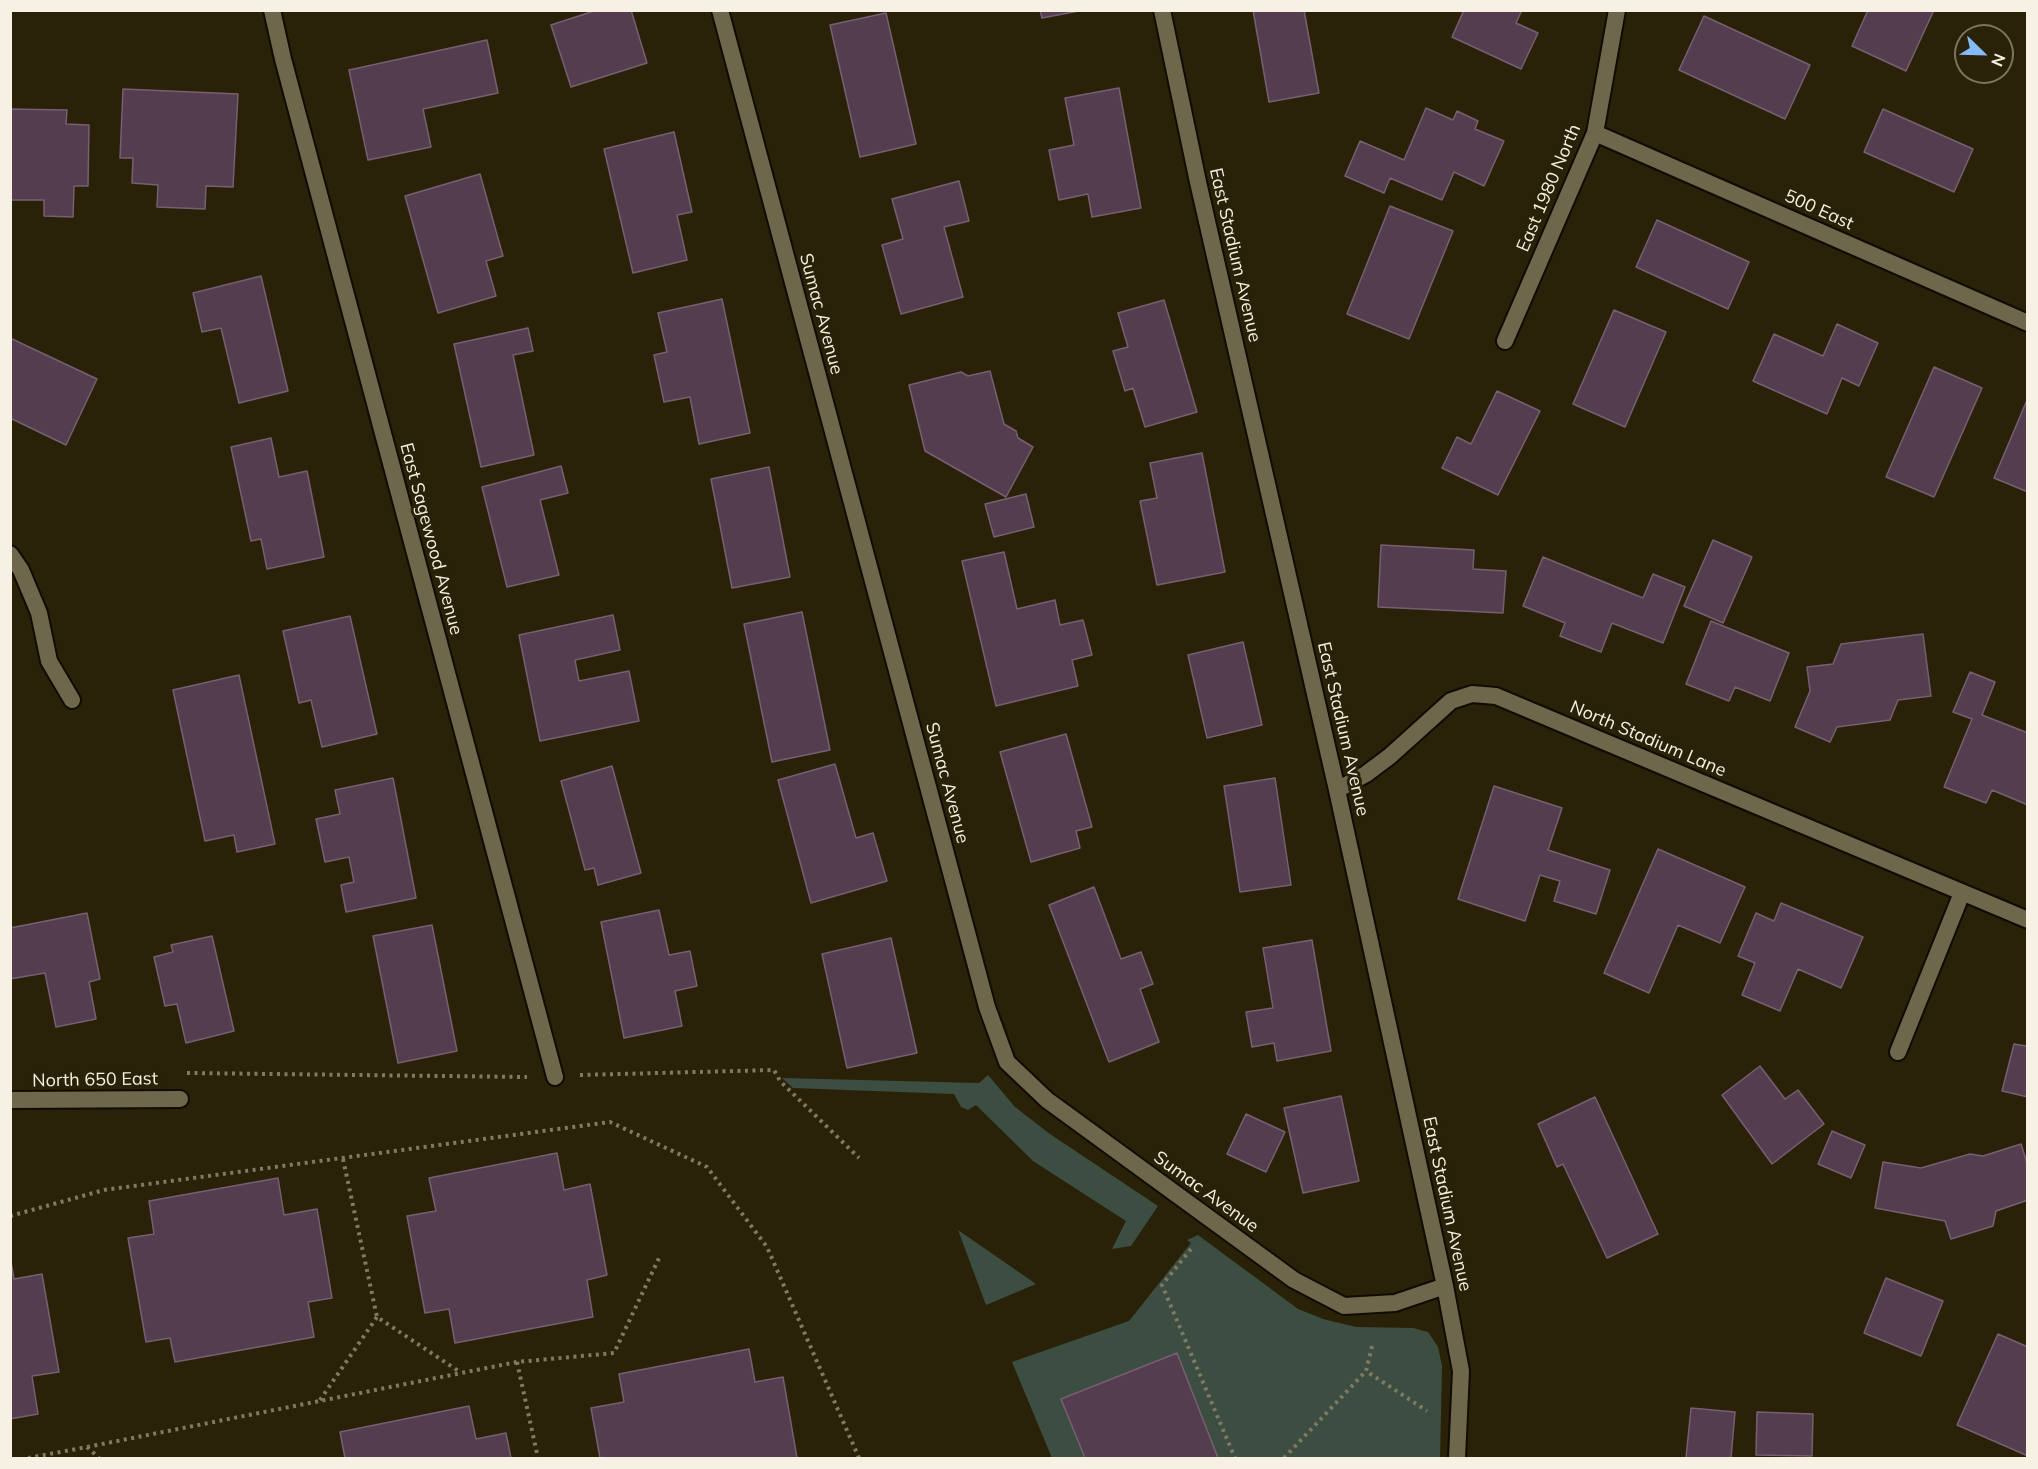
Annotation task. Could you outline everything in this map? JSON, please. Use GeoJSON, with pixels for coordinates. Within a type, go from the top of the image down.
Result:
{"type":"FeatureCollection","features":[{"type":"Feature","properties":{"kind":"street","name":"East Sagewood Avenue"},"geometry":{"type":"LineString","coordinates":[[272,10],[289,82],[555,1077]]}},
{"type":"Feature","properties":{"kind":"street","name":"Sumac Avenue"},"geometry":{"type":"LineString","coordinates":[[720,10],[987,1007],[1007,1062],[1047,1100],[1294,1280],[1344,1306],[1395,1303],[1445,1286]]}},
{"type":"Feature","properties":{"kind":"street","name":"East Stadium Avenue"},"geometry":{"type":"LineString","coordinates":[[1162,10],[1201,194],[1337,790],[1445,1286],[1461,1371],[1457,1458]]}},
{"type":"Feature","properties":{"kind":"street","name":"East 1980 North"},"geometry":{"type":"LineString","coordinates":[[1505,340],[1595,133],[1617,10]]}},
{"type":"Feature","properties":{"kind":"street","name":"500 East"},"geometry":{"type":"LineString","coordinates":[[1595,133],[2028,323]]}},
{"type":"Feature","properties":{"kind":"street"},"geometry":{"type":"LineString","coordinates":[[10,554],[21,570],[39,613],[49,661],[72,700]]}},
{"type":"Feature","properties":{"kind":"street","name":"North Stadium Lane"},"geometry":{"type":"LineString","coordinates":[[1337,790],[1366,774],[1390,756],[1451,701],[1472,694],[1497,696],[2028,920]]}},
{"type":"Feature","properties":{"kind":"street"},"geometry":{"type":"LineString","coordinates":[[1898,1052],[1962,893]]}},
{"type":"Feature","properties":{"kind":"street","name":"North 650 East"},"geometry":{"type":"LineString","coordinates":[[10,1100],[180,1099]]}},
{"type":"Feature","properties":{"kind":"path"},"geometry":{"type":"LineString","coordinates":[[180,1099],[185,1072],[555,1077],[774,1070],[780,1081],[859,1158]]}},
{"type":"Feature","properties":{"kind":"path"},"geometry":{"type":"LineString","coordinates":[[10,1216],[104,1190],[610,1122],[707,1167],[767,1247],[859,1458]]}},
{"type":"Feature","properties":{"kind":"path"},"geometry":{"type":"LineString","coordinates":[[343,1159],[376,1317],[461,1373]]}},
{"type":"Feature","properties":{"kind":"path"},"geometry":{"type":"LineString","coordinates":[[1191,1249],[1162,1285],[1235,1458]]}},
{"type":"Feature","properties":{"kind":"path"},"geometry":{"type":"LineString","coordinates":[[28,1458],[517,1362],[614,1353],[659,1258]]}},
{"type":"Feature","properties":{"kind":"path"},"geometry":{"type":"LineString","coordinates":[[320,1401],[376,1317]]}},
{"type":"Feature","properties":{"kind":"path"},"geometry":{"type":"LineString","coordinates":[[1284,1458],[1366,1371],[1372,1346]]}},
{"type":"Feature","properties":{"kind":"path"},"geometry":{"type":"LineString","coordinates":[[517,1362],[538,1458]]}},
{"type":"Feature","properties":{"kind":"path"},"geometry":{"type":"LineString","coordinates":[[1366,1371],[1427,1412]]}},
{"type":"Feature","properties":{"kind":"path"},"geometry":{"type":"LineString","coordinates":[[87,1447],[99,1458]]}},
{"type":"Feature","properties":{"kind":"green space"},"geometry":{"type":"Polygon","coordinates":[[[988,1075],[1015,1107],[1050,1134],[1158,1206],[1131,1246],[1112,1249],[1126,1221],[1033,1161],[976,1105],[968,1110],[961,1107],[954,1094],[793,1088],[782,1078],[979,1083],[988,1075]]]}},
{"type":"Feature","properties":{"kind":"green space"},"geometry":{"type":"Polygon","coordinates":[[[958,1230],[1036,1284],[986,1305],[958,1230]]]}},
{"type":"Feature","properties":{"kind":"green space"},"geometry":{"type":"Polygon","coordinates":[[[1198,1235],[1298,1309],[1323,1319],[1356,1327],[1413,1328],[1428,1332],[1438,1347],[1442,1366],[1440,1458],[1218,1458],[1177,1353],[1062,1399],[1085,1458],[1052,1458],[1012,1362],[1129,1321],[1191,1243],[1187,1240],[1198,1235]]]}},
{"type":"Feature","properties":{"kind":"building"},"geometry":{"type":"Polygon","coordinates":[[[597,10],[631,10],[647,63],[571,87],[551,25],[597,10]]]}},
{"type":"Feature","properties":{"kind":"building"},"geometry":{"type":"Polygon","coordinates":[[[1040,10],[1084,10],[1042,18],[1040,10]]]}},
{"type":"Feature","properties":{"kind":"building"},"geometry":{"type":"Polygon","coordinates":[[[1253,10],[1304,10],[1319,93],[1269,102],[1253,10]]]}},
{"type":"Feature","properties":{"kind":"building"},"geometry":{"type":"Polygon","coordinates":[[[1464,10],[1522,10],[1516,23],[1538,33],[1521,69],[1452,37],[1464,10]]]}},
{"type":"Feature","properties":{"kind":"building"},"geometry":{"type":"Polygon","coordinates":[[[1868,10],[1934,10],[1906,71],[1852,46],[1868,10]]]}},
{"type":"Feature","properties":{"kind":"building"},"geometry":{"type":"Polygon","coordinates":[[[886,13],[916,144],[860,157],[830,25],[886,13]]]}},
{"type":"Feature","properties":{"kind":"building"},"geometry":{"type":"Polygon","coordinates":[[[1704,16],[1810,65],[1785,119],[1679,70],[1704,16]]]}},
{"type":"Feature","properties":{"kind":"building"},"geometry":{"type":"Polygon","coordinates":[[[487,40],[498,93],[423,109],[431,147],[368,160],[349,70],[487,40]]]}},
{"type":"Feature","properties":{"kind":"building"},"geometry":{"type":"Polygon","coordinates":[[[1119,88],[1141,208],[1092,217],[1088,194],[1059,200],[1049,150],[1074,145],[1065,98],[1119,88]]]}},
{"type":"Feature","properties":{"kind":"building"},"geometry":{"type":"Polygon","coordinates":[[[123,89],[238,94],[233,187],[206,186],[205,209],[157,207],[158,185],[132,183],[133,158],[120,158],[123,89]]]}},
{"type":"Feature","properties":{"kind":"building"},"geometry":{"type":"Polygon","coordinates":[[[1426,108],[1453,120],[1457,111],[1478,121],[1475,129],[1504,141],[1484,186],[1454,172],[1442,200],[1390,178],[1384,193],[1345,176],[1360,141],[1404,160],[1426,108]]]}},
{"type":"Feature","properties":{"kind":"building"},"geometry":{"type":"Polygon","coordinates":[[[10,109],[67,110],[66,124],[89,125],[88,186],[74,186],[73,217],[44,216],[44,200],[10,200],[10,109]]]}},
{"type":"Feature","properties":{"kind":"building"},"geometry":{"type":"Polygon","coordinates":[[[1883,109],[1973,149],[1954,192],[1864,152],[1883,109]]]}},
{"type":"Feature","properties":{"kind":"building"},"geometry":{"type":"Polygon","coordinates":[[[674,132],[692,212],[677,215],[687,260],[633,273],[604,149],[674,132]]]}},
{"type":"Feature","properties":{"kind":"building"},"geometry":{"type":"Polygon","coordinates":[[[480,174],[503,256],[486,261],[496,296],[438,313],[405,196],[480,174]]]}},
{"type":"Feature","properties":{"kind":"building"},"geometry":{"type":"Polygon","coordinates":[[[959,181],[969,221],[944,227],[963,297],[901,314],[882,245],[903,239],[892,199],[959,181]]]}},
{"type":"Feature","properties":{"kind":"building"},"geometry":{"type":"Polygon","coordinates":[[[1390,206],[1453,231],[1409,339],[1347,314],[1390,206]]]}},
{"type":"Feature","properties":{"kind":"building"},"geometry":{"type":"Polygon","coordinates":[[[1657,220],[1749,262],[1728,309],[1636,267],[1657,220]]]}},
{"type":"Feature","properties":{"kind":"building"},"geometry":{"type":"Polygon","coordinates":[[[261,276],[288,391],[239,403],[221,328],[202,332],[193,293],[261,276]]]}},
{"type":"Feature","properties":{"kind":"building"},"geometry":{"type":"Polygon","coordinates":[[[722,299],[750,433],[699,444],[690,397],[664,402],[654,355],[667,352],[658,313],[722,299]]]}},
{"type":"Feature","properties":{"kind":"building"},"geometry":{"type":"Polygon","coordinates":[[[1164,300],[1197,412],[1145,427],[1133,388],[1125,391],[1113,351],[1128,347],[1118,313],[1164,300]]]}},
{"type":"Feature","properties":{"kind":"building"},"geometry":{"type":"Polygon","coordinates":[[[1614,310],[1666,332],[1625,427],[1573,404],[1614,310]]]}},
{"type":"Feature","properties":{"kind":"building"},"geometry":{"type":"Polygon","coordinates":[[[1837,324],[1878,343],[1859,386],[1842,378],[1827,414],[1753,381],[1774,334],[1823,356],[1837,324]]]}},
{"type":"Feature","properties":{"kind":"building"},"geometry":{"type":"Polygon","coordinates":[[[528,328],[533,351],[513,355],[534,455],[481,467],[454,344],[528,328]]]}},
{"type":"Feature","properties":{"kind":"building"},"geometry":{"type":"Polygon","coordinates":[[[10,338],[97,379],[66,445],[10,418],[10,338]]]}},
{"type":"Feature","properties":{"kind":"building"},"geometry":{"type":"Polygon","coordinates":[[[1934,367],[1982,388],[1934,497],[1886,477],[1934,367]]]}},
{"type":"Feature","properties":{"kind":"building"},"geometry":{"type":"Polygon","coordinates":[[[990,371],[1004,424],[1016,431],[1018,438],[1033,447],[1006,497],[925,451],[909,385],[961,372],[968,376],[990,371]]]}},
{"type":"Feature","properties":{"kind":"building"},"geometry":{"type":"Polygon","coordinates":[[[1497,391],[1540,411],[1498,495],[1442,468],[1457,437],[1471,444],[1497,391]]]}},
{"type":"Feature","properties":{"kind":"building"},"geometry":{"type":"Polygon","coordinates":[[[2028,400],[2028,492],[1994,478],[2028,400]]]}},
{"type":"Feature","properties":{"kind":"building"},"geometry":{"type":"Polygon","coordinates":[[[271,438],[279,477],[307,471],[324,557],[267,569],[261,539],[251,541],[231,447],[271,438]]]}},
{"type":"Feature","properties":{"kind":"building"},"geometry":{"type":"Polygon","coordinates":[[[1202,453],[1225,572],[1157,585],[1140,501],[1157,498],[1150,463],[1202,453]]]}},
{"type":"Feature","properties":{"kind":"building"},"geometry":{"type":"Polygon","coordinates":[[[561,466],[568,493],[540,500],[559,575],[507,587],[482,487],[561,466]]]}},
{"type":"Feature","properties":{"kind":"building"},"geometry":{"type":"Polygon","coordinates":[[[769,467],[790,577],[732,588],[711,479],[769,467]]]}},
{"type":"Feature","properties":{"kind":"building"},"geometry":{"type":"Polygon","coordinates":[[[1026,494],[1034,527],[994,537],[985,504],[1026,494]]]}},
{"type":"Feature","properties":{"kind":"building"},"geometry":{"type":"Polygon","coordinates":[[[1713,540],[1752,557],[1723,623],[1684,606],[1713,540]]]}},
{"type":"Feature","properties":{"kind":"building"},"geometry":{"type":"Polygon","coordinates":[[[1381,545],[1474,550],[1473,569],[1506,571],[1503,613],[1378,607],[1381,545]]]}},
{"type":"Feature","properties":{"kind":"building"},"geometry":{"type":"Polygon","coordinates":[[[1004,552],[1017,609],[1055,600],[1060,625],[1083,620],[1092,655],[1072,660],[1078,686],[996,706],[962,561],[1004,552]]]}},
{"type":"Feature","properties":{"kind":"building"},"geometry":{"type":"Polygon","coordinates":[[[1543,557],[1643,598],[1653,574],[1685,587],[1663,643],[1612,623],[1601,652],[1560,636],[1565,623],[1523,606],[1543,557]]]}},
{"type":"Feature","properties":{"kind":"building"},"geometry":{"type":"Polygon","coordinates":[[[802,612],[830,750],[772,762],[744,624],[802,612]]]}},
{"type":"Feature","properties":{"kind":"building"},"geometry":{"type":"Polygon","coordinates":[[[613,615],[620,650],[575,660],[579,681],[629,671],[639,721],[540,741],[519,635],[613,615]]]}},
{"type":"Feature","properties":{"kind":"building"},"geometry":{"type":"Polygon","coordinates":[[[350,616],[377,734],[322,747],[311,700],[299,703],[283,631],[350,616]]]}},
{"type":"Feature","properties":{"kind":"building"},"geometry":{"type":"Polygon","coordinates":[[[1711,621],[1789,653],[1770,701],[1735,687],[1729,701],[1686,684],[1711,621]]]}},
{"type":"Feature","properties":{"kind":"building"},"geometry":{"type":"Polygon","coordinates":[[[1923,634],[1931,696],[1898,700],[1890,720],[1837,727],[1830,742],[1795,727],[1810,691],[1807,667],[1833,664],[1841,644],[1923,634]]]}},
{"type":"Feature","properties":{"kind":"building"},"geometry":{"type":"Polygon","coordinates":[[[1243,642],[1262,725],[1207,738],[1188,655],[1243,642]]]}},
{"type":"Feature","properties":{"kind":"building"},"geometry":{"type":"Polygon","coordinates":[[[1970,672],[1995,682],[1982,715],[2028,733],[2028,805],[1992,790],[1986,803],[1944,787],[1972,719],[1953,712],[1970,672]]]}},
{"type":"Feature","properties":{"kind":"building"},"geometry":{"type":"Polygon","coordinates":[[[239,675],[275,844],[237,852],[234,835],[205,841],[173,690],[239,675]]]}},
{"type":"Feature","properties":{"kind":"building"},"geometry":{"type":"Polygon","coordinates":[[[1066,734],[1092,827],[1076,831],[1080,848],[1031,862],[1000,752],[1066,734]]]}},
{"type":"Feature","properties":{"kind":"building"},"geometry":{"type":"Polygon","coordinates":[[[835,764],[856,838],[873,833],[887,881],[811,903],[778,780],[835,764]]]}},
{"type":"Feature","properties":{"kind":"building"},"geometry":{"type":"Polygon","coordinates":[[[612,766],[641,873],[598,885],[594,868],[585,870],[561,781],[612,766]]]}},
{"type":"Feature","properties":{"kind":"building"},"geometry":{"type":"Polygon","coordinates":[[[393,778],[416,898],[346,912],[341,885],[354,882],[349,857],[325,862],[316,819],[340,814],[335,790],[393,778]]]}},
{"type":"Feature","properties":{"kind":"building"},"geometry":{"type":"Polygon","coordinates":[[[1275,778],[1291,885],[1240,892],[1224,786],[1275,778]]]}},
{"type":"Feature","properties":{"kind":"building"},"geometry":{"type":"Polygon","coordinates":[[[1494,786],[1562,808],[1548,850],[1610,870],[1596,914],[1554,901],[1560,881],[1540,875],[1525,921],[1458,899],[1494,786]]]}},
{"type":"Feature","properties":{"kind":"building"},"geometry":{"type":"Polygon","coordinates":[[[1658,849],[1745,887],[1720,943],[1678,925],[1649,993],[1604,973],[1658,849]]]}},
{"type":"Feature","properties":{"kind":"building"},"geometry":{"type":"Polygon","coordinates":[[[1094,887],[1121,959],[1141,952],[1153,984],[1140,989],[1159,1042],[1109,1062],[1049,905],[1094,887]]]}},
{"type":"Feature","properties":{"kind":"building"},"geometry":{"type":"Polygon","coordinates":[[[1781,903],[1863,937],[1841,988],[1798,969],[1780,1011],[1742,995],[1755,963],[1738,956],[1756,913],[1774,921],[1781,903]]]}},
{"type":"Feature","properties":{"kind":"building"},"geometry":{"type":"Polygon","coordinates":[[[659,910],[669,955],[690,951],[697,986],[675,991],[682,1026],[624,1038],[601,922],[659,910]]]}},
{"type":"Feature","properties":{"kind":"building"},"geometry":{"type":"Polygon","coordinates":[[[87,913],[100,979],[89,982],[96,1019],[56,1027],[45,973],[10,979],[10,928],[87,913]]]}},
{"type":"Feature","properties":{"kind":"building"},"geometry":{"type":"Polygon","coordinates":[[[432,925],[457,1051],[398,1063],[373,936],[432,925]]]}},
{"type":"Feature","properties":{"kind":"building"},"geometry":{"type":"Polygon","coordinates":[[[212,936],[234,1031],[186,1043],[177,1004],[165,1006],[154,957],[173,952],[171,945],[212,936]]]}},
{"type":"Feature","properties":{"kind":"building"},"geometry":{"type":"Polygon","coordinates":[[[891,938],[917,1053],[847,1068],[822,954],[891,938]]]}},
{"type":"Feature","properties":{"kind":"building"},"geometry":{"type":"Polygon","coordinates":[[[1312,940],[1331,1051],[1277,1061],[1274,1043],[1252,1047],[1246,1012],[1273,1008],[1263,948],[1312,940]]]}},
{"type":"Feature","properties":{"kind":"building"},"geometry":{"type":"Polygon","coordinates":[[[2028,1042],[2028,1097],[2002,1091],[2014,1044],[2026,1046],[2028,1042]]]}},
{"type":"Feature","properties":{"kind":"building"},"geometry":{"type":"Polygon","coordinates":[[[1760,1066],[1785,1099],[1798,1090],[1824,1124],[1772,1164],[1722,1095],[1760,1066]]]}},
{"type":"Feature","properties":{"kind":"building"},"geometry":{"type":"Polygon","coordinates":[[[1341,1096],[1359,1181],[1303,1193],[1284,1108],[1341,1096]]]}},
{"type":"Feature","properties":{"kind":"building"},"geometry":{"type":"Polygon","coordinates":[[[1595,1097],[1658,1234],[1607,1258],[1563,1164],[1557,1167],[1538,1124],[1595,1097]]]}},
{"type":"Feature","properties":{"kind":"building"},"geometry":{"type":"Polygon","coordinates":[[[1246,1114],[1285,1132],[1266,1172],[1227,1154],[1246,1114]]]}},
{"type":"Feature","properties":{"kind":"building"},"geometry":{"type":"Polygon","coordinates":[[[1832,1131],[1865,1145],[1851,1178],[1818,1164],[1832,1131]]]}},
{"type":"Feature","properties":{"kind":"building"},"geometry":{"type":"Polygon","coordinates":[[[2021,1144],[2028,1166],[2028,1200],[1996,1211],[1993,1226],[1951,1239],[1945,1221],[1875,1208],[1883,1162],[1921,1168],[1970,1154],[1983,1156],[2021,1144]]]}},
{"type":"Feature","properties":{"kind":"building"},"geometry":{"type":"Polygon","coordinates":[[[557,1153],[564,1190],[590,1184],[607,1275],[587,1280],[593,1317],[455,1343],[449,1309],[425,1313],[407,1216],[436,1211],[429,1178],[557,1153]]]}},
{"type":"Feature","properties":{"kind":"building"},"geometry":{"type":"Polygon","coordinates":[[[278,1178],[284,1215],[317,1209],[332,1298],[308,1302],[314,1337],[175,1362],[170,1338],[146,1342],[128,1238],[154,1234],[149,1201],[278,1178]]]}},
{"type":"Feature","properties":{"kind":"building"},"geometry":{"type":"Polygon","coordinates":[[[10,1256],[14,1279],[42,1274],[59,1372],[32,1376],[38,1414],[10,1419],[10,1256]]]}},
{"type":"Feature","properties":{"kind":"building"},"geometry":{"type":"Polygon","coordinates":[[[1886,1278],[1943,1301],[1921,1356],[1864,1333],[1886,1278]]]}},
{"type":"Feature","properties":{"kind":"building"},"geometry":{"type":"Polygon","coordinates":[[[1998,1334],[2028,1347],[2028,1456],[1957,1425],[1998,1334]]]}},
{"type":"Feature","properties":{"kind":"building"},"geometry":{"type":"Polygon","coordinates":[[[749,1349],[755,1382],[783,1377],[797,1458],[600,1458],[591,1408],[624,1402],[619,1374],[749,1349]]]}},
{"type":"Feature","properties":{"kind":"building"},"geometry":{"type":"Polygon","coordinates":[[[1177,1353],[1218,1458],[1085,1458],[1061,1399],[1177,1353]]]}},
{"type":"Feature","properties":{"kind":"building"},"geometry":{"type":"Polygon","coordinates":[[[469,1406],[476,1439],[506,1433],[511,1458],[345,1458],[340,1432],[469,1406]]]}},
{"type":"Feature","properties":{"kind":"building"},"geometry":{"type":"Polygon","coordinates":[[[1691,1408],[1735,1412],[1731,1458],[1686,1458],[1691,1408]]]}},
{"type":"Feature","properties":{"kind":"building"},"geometry":{"type":"Polygon","coordinates":[[[1757,1412],[1813,1414],[1812,1456],[1756,1455],[1757,1412]]]}}]}
